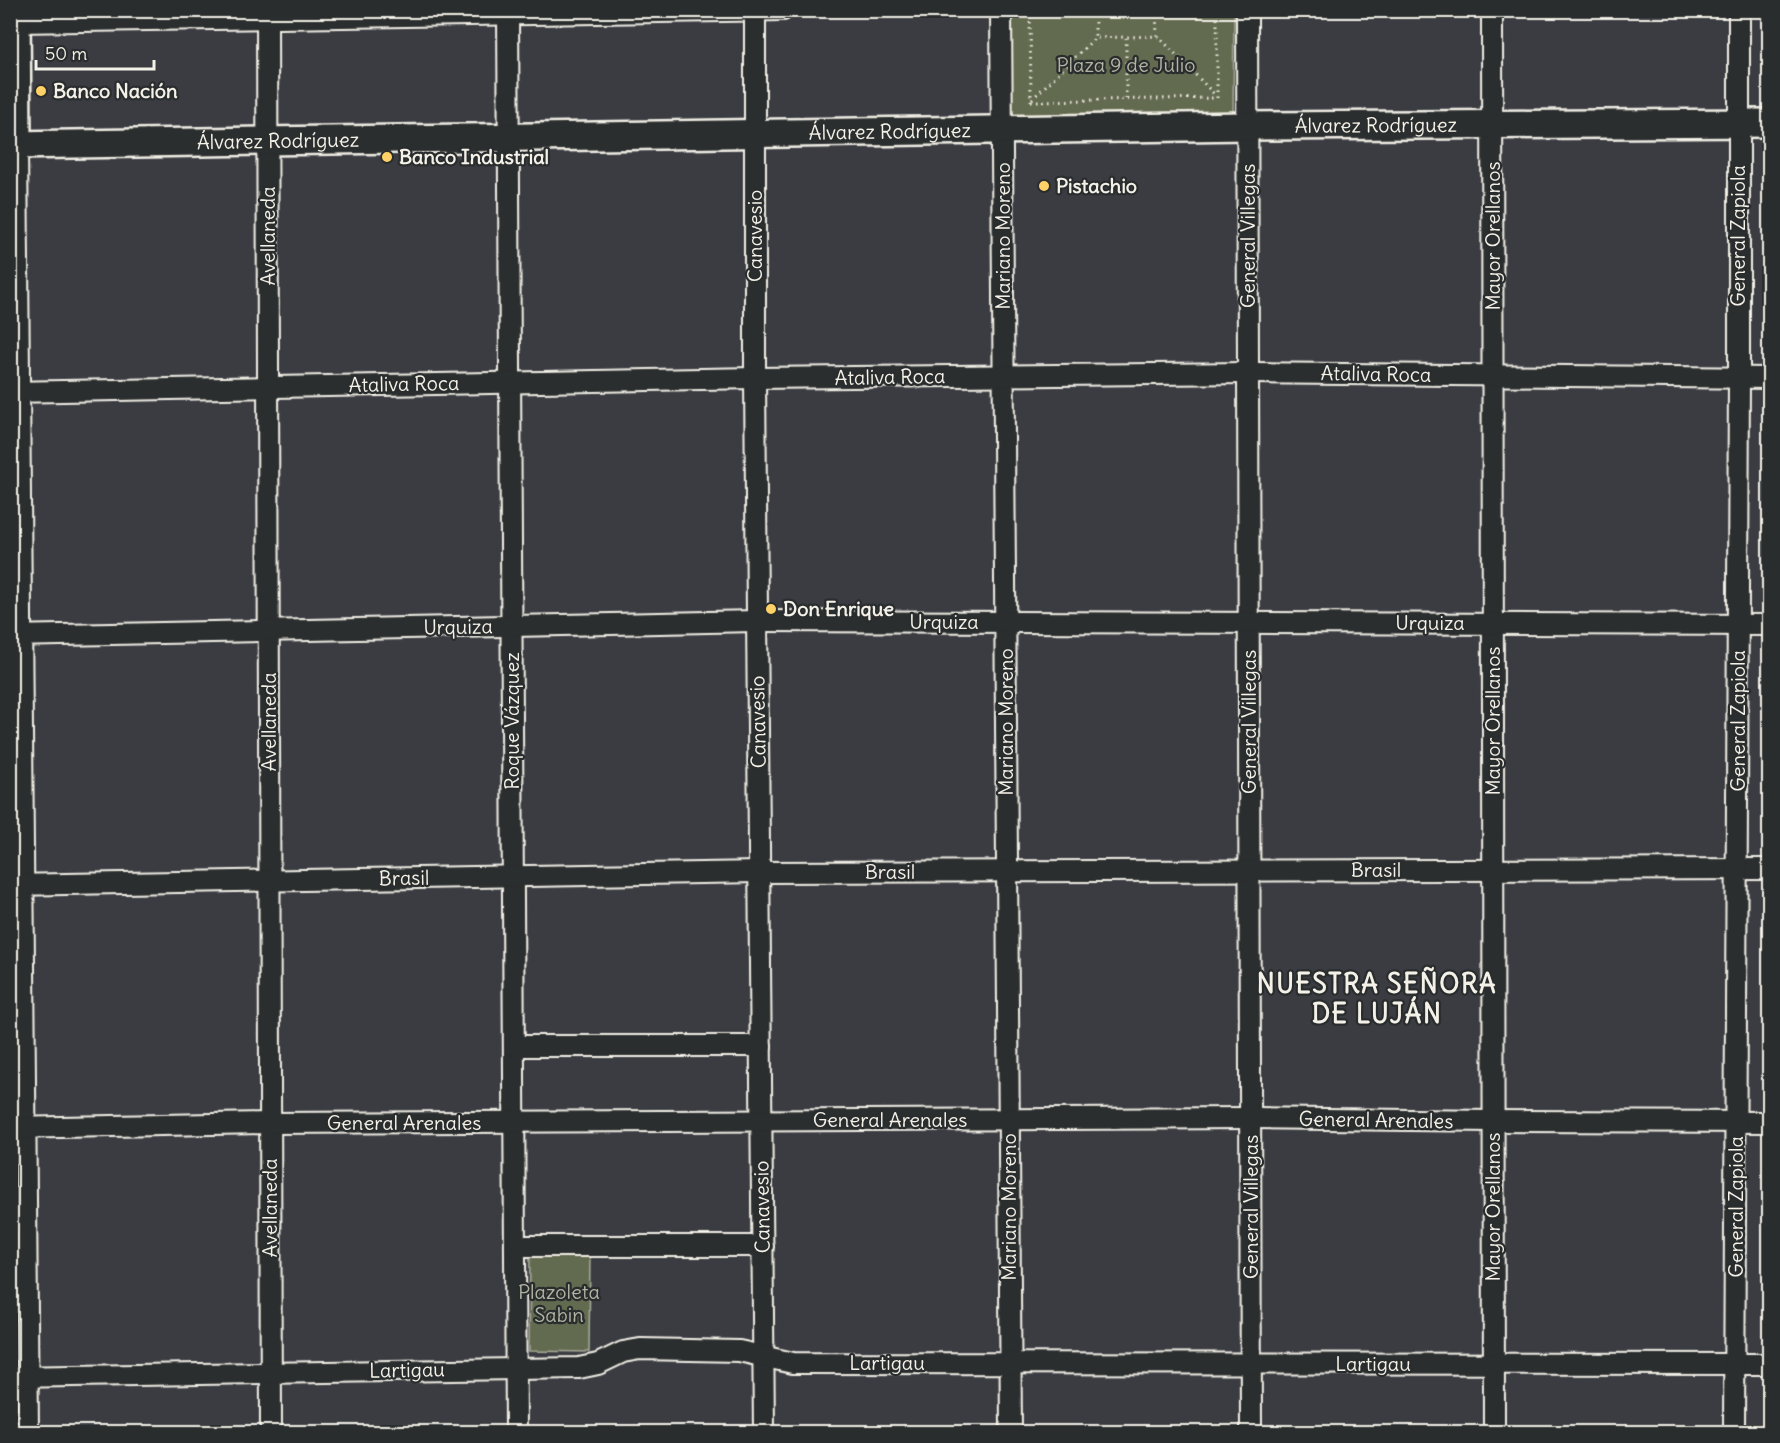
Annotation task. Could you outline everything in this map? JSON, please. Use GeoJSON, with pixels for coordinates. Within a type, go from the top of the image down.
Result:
{"type":"FeatureCollection","features":[{"type":"Feature","properties":{"kind":"main road"},"geometry":{"type":"LineString","coordinates":[[14,145],[16,16]]}},
{"type":"Feature","properties":{"kind":"main road","name":"Álvarez Rodríguez"},"geometry":{"type":"LineString","coordinates":[[14,145],[1002,129],[1770,123]]}},
{"type":"Feature","properties":{"kind":"street"},"geometry":{"type":"LineString","coordinates":[[16,16],[783,10]]}},
{"type":"Feature","properties":{"kind":"street","name":"Mariano Moreno"},"geometry":{"type":"LineString","coordinates":[[1001,10],[1011,1432]]}},
{"type":"Feature","properties":{"kind":"street","name":"General Villegas"},"geometry":{"type":"LineString","coordinates":[[1247,10],[1251,1432]]}},
{"type":"Feature","properties":{"kind":"street","name":"Mayor Orellanos"},"geometry":{"type":"LineString","coordinates":[[1492,10],[1494,1432]]}},
{"type":"Feature","properties":{"kind":"street","name":"General Zapiola"},"geometry":{"type":"LineString","coordinates":[[1734,1432],[1739,10]]}},
{"type":"Feature","properties":{"kind":"street","name":"Canavesio"},"geometry":{"type":"LineString","coordinates":[[755,11],[755,378],[764,1432]]}},
{"type":"Feature","properties":{"kind":"street","name":"Roque Vázquez"},"geometry":{"type":"LineString","coordinates":[[508,12],[516,1432]]}},
{"type":"Feature","properties":{"kind":"street","name":"Avellaneda"},"geometry":{"type":"LineString","coordinates":[[267,14],[271,1432]]}},
{"type":"Feature","properties":{"kind":"street"},"geometry":{"type":"LineString","coordinates":[[14,145],[19,1377],[28,1432]]}},
{"type":"Feature","properties":{"kind":"street","name":"Ataliva Roca"},"geometry":{"type":"LineString","coordinates":[[15,392],[755,378],[1248,373],[1770,378]]}},
{"type":"Feature","properties":{"kind":"street","name":"Urquiza"},"geometry":{"type":"LineString","coordinates":[[16,636],[757,621],[1770,625]]}},
{"type":"Feature","properties":{"kind":"street","name":"Brasil"},"geometry":{"type":"LineString","coordinates":[[17,884],[759,872],[1770,869]]}},
{"type":"Feature","properties":{"kind":"street"},"geometry":{"type":"LineString","coordinates":[[514,1046],[761,1046]]}},
{"type":"Feature","properties":{"kind":"street","name":"General Arenales"},"geometry":{"type":"LineString","coordinates":[[18,1128],[269,1123],[1250,1118],[1770,1122]]}},
{"type":"Feature","properties":{"kind":"street"},"geometry":{"type":"LineString","coordinates":[[515,1246],[763,1246]]}},
{"type":"Feature","properties":{"kind":"street","name":"Lartigau"},"geometry":{"type":"LineString","coordinates":[[19,1377],[588,1367],[623,1352],[640,1349],[739,1351],[764,1355],[793,1364],[1770,1364]]}},
{"type":"Feature","properties":{"kind":"path"},"geometry":{"type":"LineString","coordinates":[[1030,10],[1031,101]]}},
{"type":"Feature","properties":{"kind":"path"},"geometry":{"type":"LineString","coordinates":[[1095,10],[1095,38]]}},
{"type":"Feature","properties":{"kind":"path"},"geometry":{"type":"LineString","coordinates":[[1156,10],[1157,36],[1217,98]]}},
{"type":"Feature","properties":{"kind":"path"},"geometry":{"type":"LineString","coordinates":[[1217,10],[1217,98]]}},
{"type":"Feature","properties":{"kind":"path"},"geometry":{"type":"LineString","coordinates":[[1031,101],[1095,38],[1157,36]]}},
{"type":"Feature","properties":{"kind":"path"},"geometry":{"type":"LineString","coordinates":[[1126,37],[1126,99]]}},
{"type":"Feature","properties":{"kind":"path"},"geometry":{"type":"LineString","coordinates":[[1031,101],[1217,98]]}},
{"type":"Feature","properties":{"kind":"green space","name":"Plaza 9 de Julio"},"geometry":{"type":"Polygon","coordinates":[[[1009,11],[1234,11],[1233,119],[1010,121],[1009,11]]]}},
{"type":"Feature","properties":{"kind":"green space","name":"Plazoleta Sabin"},"geometry":{"type":"Polygon","coordinates":[[[530,1255],[590,1255],[589,1352],[529,1351],[530,1255]]]}},
{"type":"Feature","properties":{"kind":"place","name":"Banco Nación"},"geometry":{"type":"Point","coordinates":[41,91]}},
{"type":"Feature","properties":{"kind":"place","name":"Banco Industrial"},"geometry":{"type":"Point","coordinates":[387,157]}},
{"type":"Feature","properties":{"kind":"place","name":"Pistachio"},"geometry":{"type":"Point","coordinates":[1044,186]}},
{"type":"Feature","properties":{"kind":"place","name":"Don Enrique"},"geometry":{"type":"Point","coordinates":[771,609]}},
{"type":"Feature","properties":{"kind":"district","name":"NUESTRA SEÑORA DE LUJÁN"},"geometry":{"type":"Point","coordinates":[1377,999]}}]}
